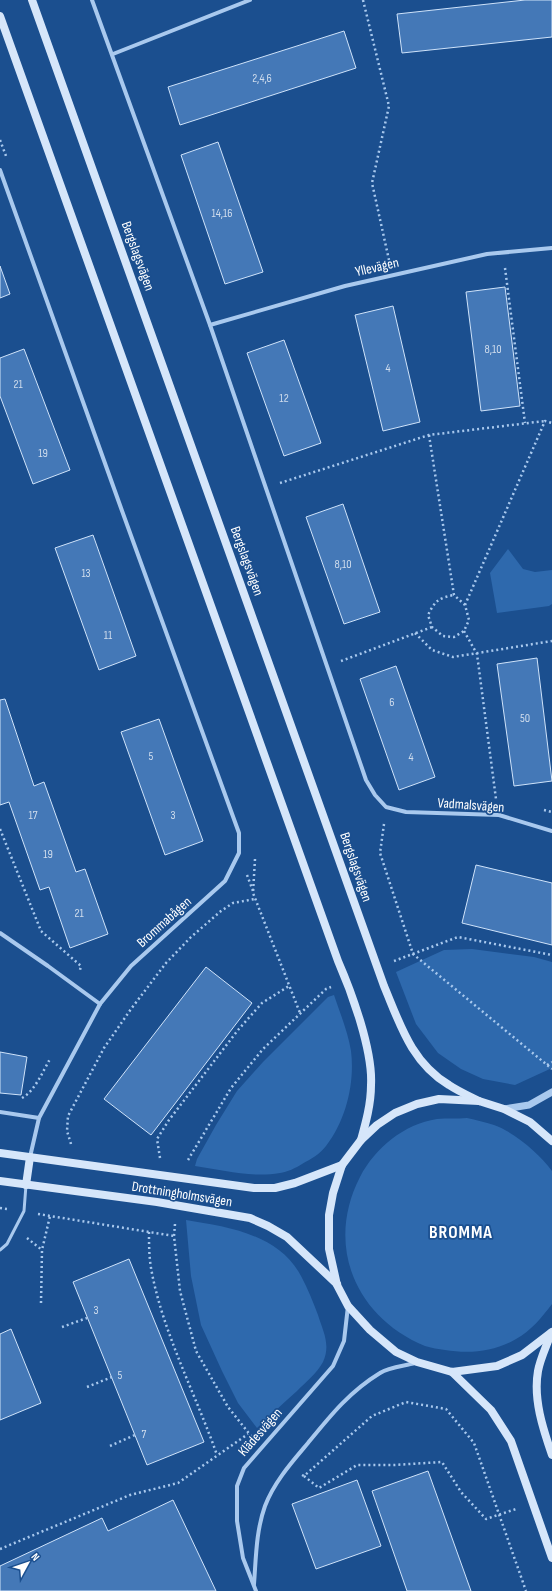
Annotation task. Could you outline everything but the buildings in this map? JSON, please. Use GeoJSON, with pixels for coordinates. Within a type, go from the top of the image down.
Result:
{"type":"FeatureCollection","features":[{"type":"Feature","properties":{"kind":"main road","name":"Bergslagsvägen"},"geometry":{"type":"LineString","coordinates":[[32,0],[384,986],[409,1044],[428,1069],[448,1085],[479,1101]]}},
{"type":"Feature","properties":{"kind":"main road"},"geometry":{"type":"LineString","coordinates":[[0,16],[338,961],[347,981],[369,1056],[372,1084],[368,1111],[361,1140]]}},
{"type":"Feature","properties":{"kind":"main road"},"geometry":{"type":"LineString","coordinates":[[552,1141],[530,1122],[504,1109],[479,1101],[439,1099],[416,1104],[395,1113],[377,1125],[361,1140],[342,1165],[333,1193],[329,1215],[329,1250],[337,1285],[348,1306],[370,1330],[396,1352],[417,1362],[452,1372],[497,1366],[522,1355],[552,1332]]}},
{"type":"Feature","properties":{"kind":"main road","name":"Drottningholmsvägen"},"geometry":{"type":"LineString","coordinates":[[0,1153],[254,1188],[275,1188],[295,1183],[342,1165]]}},
{"type":"Feature","properties":{"kind":"main road"},"geometry":{"type":"LineString","coordinates":[[26,1185],[30,1157]]}},
{"type":"Feature","properties":{"kind":"main road","name":"Drottningholmsvägen"},"geometry":{"type":"LineString","coordinates":[[0,1181],[157,1202],[250,1218],[287,1237],[337,1285]]}},
{"type":"Feature","properties":{"kind":"main road"},"geometry":{"type":"LineString","coordinates":[[552,1332],[538,1371],[540,1418],[552,1455]]}},
{"type":"Feature","properties":{"kind":"main road"},"geometry":{"type":"LineString","coordinates":[[452,1372],[491,1410],[511,1442],[552,1558]]}},
{"type":"Feature","properties":{"kind":"street"},"geometry":{"type":"LineString","coordinates":[[92,0],[210,325],[366,780],[374,795],[386,807]]}},
{"type":"Feature","properties":{"kind":"street"},"geometry":{"type":"LineString","coordinates":[[112,54],[250,0]]}},
{"type":"Feature","properties":{"kind":"street","name":"Brommabågen"},"geometry":{"type":"LineString","coordinates":[[0,170],[239,833],[239,853],[225,882],[131,966],[100,1004],[39,1118],[30,1157]]}},
{"type":"Feature","properties":{"kind":"street","name":"Yllevägen"},"geometry":{"type":"LineString","coordinates":[[210,325],[345,286],[392,275],[487,254],[552,248]]}},
{"type":"Feature","properties":{"kind":"street","name":"Vadmalsvägen"},"geometry":{"type":"LineString","coordinates":[[386,807],[406,812],[499,815],[552,831]]}},
{"type":"Feature","properties":{"kind":"street"},"geometry":{"type":"LineString","coordinates":[[0,933],[100,1004]]}},
{"type":"Feature","properties":{"kind":"street"},"geometry":{"type":"LineString","coordinates":[[504,1109],[529,1105],[552,1092]]}},
{"type":"Feature","properties":{"kind":"street"},"geometry":{"type":"LineString","coordinates":[[0,1112],[39,1118]]}},
{"type":"Feature","properties":{"kind":"street","name":"Klädesvägen"},"geometry":{"type":"LineString","coordinates":[[256,1591],[243,1558],[238,1521],[237,1486],[244,1468],[334,1366],[344,1341],[348,1306]]}},
{"type":"Feature","properties":{"kind":"street","name":"Klädesvägen"},"geometry":{"type":"LineString","coordinates":[[254,1586],[258,1527],[273,1489],[289,1466],[342,1402],[355,1390],[381,1372],[417,1362]]}},
{"type":"Feature","properties":{"kind":"lane"},"geometry":{"type":"LineString","coordinates":[[0,1250],[7,1244],[24,1211],[26,1185]]}},
{"type":"Feature","properties":{"kind":"path"},"geometry":{"type":"LineString","coordinates":[[363,0],[389,106],[372,183],[392,275]]}},
{"type":"Feature","properties":{"kind":"path"},"geometry":{"type":"LineString","coordinates":[[503,252],[525,423]]}},
{"type":"Feature","properties":{"kind":"path"},"geometry":{"type":"LineString","coordinates":[[465,604],[545,421]]}},
{"type":"Feature","properties":{"kind":"path"},"geometry":{"type":"LineString","coordinates":[[266,488],[429,435],[545,421],[552,423]]}},
{"type":"Feature","properties":{"kind":"path"},"geometry":{"type":"LineString","coordinates":[[429,435],[454,595],[465,604],[469,620],[464,631],[454,637],[443,636],[432,627],[428,615],[434,603],[443,597],[454,595]]}},
{"type":"Feature","properties":{"kind":"path"},"geometry":{"type":"LineString","coordinates":[[342,668],[340,661],[432,627]]}},
{"type":"Feature","properties":{"kind":"path"},"geometry":{"type":"LineString","coordinates":[[464,631],[477,654],[499,815]]}},
{"type":"Feature","properties":{"kind":"path"},"geometry":{"type":"LineString","coordinates":[[415,634],[432,650],[453,658],[552,641]]}},
{"type":"Feature","properties":{"kind":"path"},"geometry":{"type":"LineString","coordinates":[[489,799],[503,801]]}},
{"type":"Feature","properties":{"kind":"path"},"geometry":{"type":"LineString","coordinates":[[386,807],[380,853],[414,954],[552,1070]]}},
{"type":"Feature","properties":{"kind":"path"},"geometry":{"type":"LineString","coordinates":[[538,809],[552,812]]}},
{"type":"Feature","properties":{"kind":"path"},"geometry":{"type":"LineString","coordinates":[[0,829],[41,931],[81,966],[75,986]]}},
{"type":"Feature","properties":{"kind":"path"},"geometry":{"type":"LineString","coordinates":[[71,1144],[67,1131],[68,1116],[104,1048],[131,1009],[166,963],[191,937],[232,903],[255,899]]}},
{"type":"Feature","properties":{"kind":"path"},"geometry":{"type":"LineString","coordinates":[[414,954],[458,937],[552,955]]}},
{"type":"Feature","properties":{"kind":"path"},"geometry":{"type":"LineString","coordinates":[[160,1160],[157,1139],[169,1120],[238,1030],[262,1003],[289,986]]}},
{"type":"Feature","properties":{"kind":"path"},"geometry":{"type":"LineString","coordinates":[[186,1164],[231,1088],[263,1049],[300,1013]]}},
{"type":"Feature","properties":{"kind":"path"},"geometry":{"type":"LineString","coordinates":[[19,1100],[26,1096],[33,1087],[54,1053]]}},
{"type":"Feature","properties":{"kind":"path"},"geometry":{"type":"LineString","coordinates":[[547,1065],[552,1062]]}},
{"type":"Feature","properties":{"kind":"path"},"geometry":{"type":"LineString","coordinates":[[0,1208],[174,1236]]}},
{"type":"Feature","properties":{"kind":"path"},"geometry":{"type":"LineString","coordinates":[[41,1303],[42,1250],[50,1216]]}},
{"type":"Feature","properties":{"kind":"path"},"geometry":{"type":"LineString","coordinates":[[149,1232],[151,1268],[160,1304],[174,1346],[217,1456]]}},
{"type":"Feature","properties":{"kind":"path"},"geometry":{"type":"LineString","coordinates":[[62,1327],[87,1318]]}},
{"type":"Feature","properties":{"kind":"path"},"geometry":{"type":"LineString","coordinates":[[86,1387],[112,1377]]}},
{"type":"Feature","properties":{"kind":"path"},"geometry":{"type":"LineString","coordinates":[[0,1549],[130,1495],[178,1483],[248,1434]]}},
{"type":"Feature","properties":{"kind":"path"},"geometry":{"type":"LineString","coordinates":[[110,1446],[135,1435]]}},
{"type":"Feature","properties":{"kind":"path"},"geometry":{"type":"LineString","coordinates":[[304,1476],[318,1488],[357,1464],[394,1465],[442,1462],[461,1492],[486,1519],[500,1514],[526,1591]]}},
{"type":"Feature","properties":{"kind":"shaded area"},"geometry":{"type":"Polygon","coordinates":[[[508,549],[523,569],[535,572],[552,570],[552,604],[549,606],[497,613],[490,573],[508,549]]]}},
{"type":"Feature","properties":{"kind":"shaded area"},"geometry":{"type":"Polygon","coordinates":[[[472,949],[534,957],[552,962],[552,1068],[515,1085],[483,1079],[461,1069],[438,1053],[416,1024],[396,972],[444,950],[472,949]]]}},
{"type":"Feature","properties":{"kind":"shaded area"},"geometry":{"type":"Polygon","coordinates":[[[334,995],[350,1044],[352,1076],[348,1101],[344,1113],[333,1136],[324,1149],[297,1167],[280,1173],[258,1175],[195,1166],[197,1159],[216,1125],[237,1091],[263,1062],[328,997],[334,995]]]}},
{"type":"Feature","properties":{"kind":"shaded area"},"geometry":{"type":"Polygon","coordinates":[[[467,1118],[502,1128],[526,1144],[547,1164],[552,1171],[552,1304],[531,1328],[516,1339],[499,1347],[472,1352],[445,1350],[425,1346],[401,1333],[380,1317],[364,1298],[353,1276],[347,1253],[346,1228],[350,1203],[360,1177],[366,1166],[382,1147],[402,1132],[413,1126],[437,1119],[467,1118]]]}},
{"type":"Feature","properties":{"kind":"shaded area"},"geometry":{"type":"Polygon","coordinates":[[[186,1220],[219,1226],[251,1235],[280,1251],[291,1262],[301,1276],[318,1315],[326,1344],[325,1356],[321,1366],[308,1381],[257,1428],[238,1403],[201,1325],[191,1276],[186,1220]]]}},
{"type":"Feature","properties":{"kind":"district","name":"BROMMA"},"geometry":{"type":"Point","coordinates":[461,1232]}}]}
